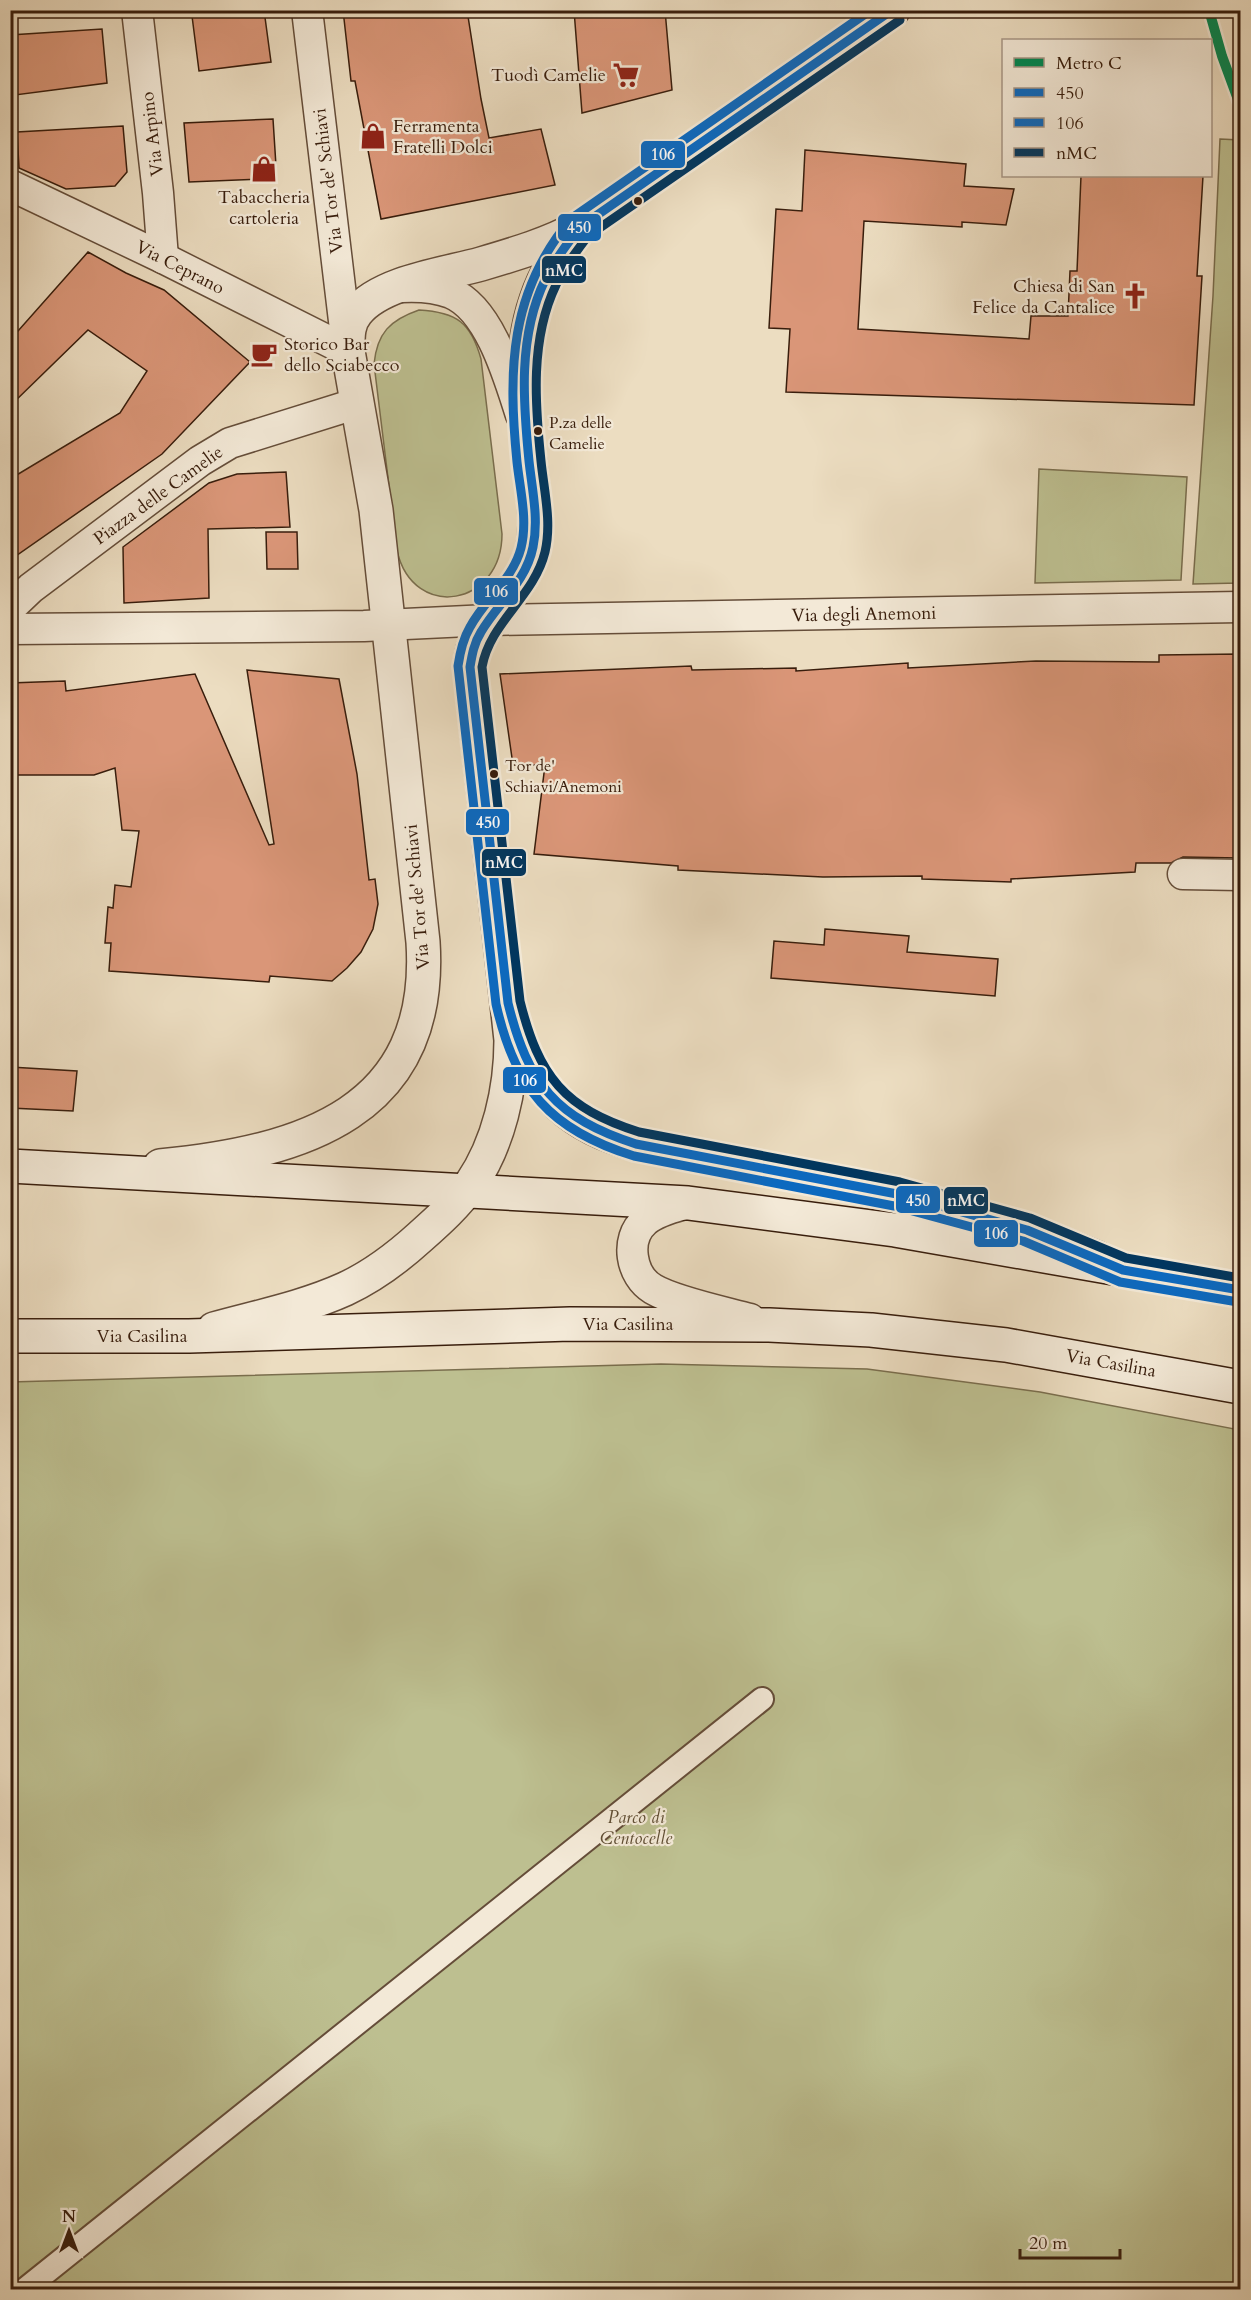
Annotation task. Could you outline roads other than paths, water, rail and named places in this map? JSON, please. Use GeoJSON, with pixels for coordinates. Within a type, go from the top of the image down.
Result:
{"type":"FeatureCollection","features":[{"type":"Feature","properties":{"kind":"street","name":"Via Arpino"},"geometry":{"type":"LineString","coordinates":[[138,10],[163,258]]}},
{"type":"Feature","properties":{"kind":"street","name":"Via Tor de' Schiavi"},"geometry":{"type":"LineString","coordinates":[[307,10],[348,351]]}},
{"type":"Feature","properties":{"kind":"street"},"geometry":{"type":"LineString","coordinates":[[390,626],[376,510],[348,351],[348,332],[356,313],[371,300],[399,287],[528,250],[580,227],[893,10]]}},
{"type":"Feature","properties":{"kind":"street","name":"Via Ceprano"},"geometry":{"type":"LineString","coordinates":[[10,184],[348,351]]}},
{"type":"Feature","properties":{"kind":"street"},"geometry":{"type":"LineString","coordinates":[[189,1336],[299,1306],[355,1284],[407,1249],[465,1192],[484,1159],[505,1102],[511,1051],[508,1003],[470,667],[477,636],[519,581],[533,552],[535,515],[525,426],[523,362],[530,321],[552,266],[580,227]]}},
{"type":"Feature","properties":{"kind":"street"},"geometry":{"type":"LineString","coordinates":[[399,287],[420,286],[452,294],[475,312],[494,344],[525,426]]}},
{"type":"Feature","properties":{"kind":"street","name":"Piazza delle Camelie"},"geometry":{"type":"LineString","coordinates":[[10,608],[31,588],[200,461],[230,443],[358,403]]}},
{"type":"Feature","properties":{"kind":"street","name":"Via degli Anemoni"},"geometry":{"type":"LineString","coordinates":[[488,620],[1240,607]]}},
{"type":"Feature","properties":{"kind":"street"},"geometry":{"type":"LineString","coordinates":[[10,629],[390,626],[488,620]]}},
{"type":"Feature","properties":{"kind":"street","name":"Via Tor de' Schiavi"},"geometry":{"type":"LineString","coordinates":[[75,1170],[135,1168],[200,1161],[272,1147],[316,1132],[343,1118],[366,1100],[388,1077],[405,1051],[420,1008],[425,967],[390,626]]}},
{"type":"Feature","properties":{"kind":"street"},"geometry":{"type":"LineString","coordinates":[[1183,874],[1240,875]]}},
{"type":"Feature","properties":{"kind":"street"},"geometry":{"type":"LineString","coordinates":[[508,1003],[518,1040],[539,1083],[567,1113],[599,1132],[636,1144],[897,1194],[940,1205],[1027,1230],[1123,1270]]}},
{"type":"Feature","properties":{"kind":"street"},"geometry":{"type":"LineString","coordinates":[[10,1166],[688,1203],[895,1230],[1240,1290]]}},
{"type":"Feature","properties":{"kind":"street"},"geometry":{"type":"LineString","coordinates":[[688,1203],[652,1216],[639,1228],[632,1247],[634,1265],[644,1283],[666,1295],[769,1325]]}},
{"type":"Feature","properties":{"kind":"street","name":"Via Casilina"},"geometry":{"type":"LineString","coordinates":[[10,1336],[189,1336],[570,1324],[769,1325],[871,1330],[1006,1345],[1240,1387]]}},
{"type":"Feature","properties":{"kind":"street"},"geometry":{"type":"LineString","coordinates":[[24,2289],[762,1699]]}},
{"type":"Feature","properties":{"kind":"metro line","name":"C"},"geometry":{"type":"LineString","coordinates":[[1209,10],[1222,56],[1240,105]]}},
{"type":"Feature","properties":{"kind":"place","name":"Tuodì Camelie"},"geometry":{"type":"Point","coordinates":[626,75]}},
{"type":"Feature","properties":{"kind":"place","name":"Ferramenta Fratelli Dolci"},"geometry":{"type":"Point","coordinates":[373,136]}},
{"type":"Feature","properties":{"kind":"place","name":"Tabaccheria cartoleria"},"geometry":{"type":"Point","coordinates":[264,169]}},
{"type":"Feature","properties":{"kind":"place","name":"Chiesa di San Felice da Cantalice"},"geometry":{"type":"Point","coordinates":[1135,296]}},
{"type":"Feature","properties":{"kind":"place","name":"Storico Bar dello Sciabecco"},"geometry":{"type":"Point","coordinates":[264,354]}},
{"type":"Feature","properties":{"kind":"place","name":"P.za delle Camelie"},"geometry":{"type":"Point","coordinates":[538,431]}},
{"type":"Feature","properties":{"kind":"place","name":"Tor de' Schiavi/Anemoni"},"geometry":{"type":"Point","coordinates":[494,774]}},
{"type":"Feature","properties":{"kind":"park label","name":"Parco di Centocelle"},"geometry":{"type":"Point","coordinates":[636,1827]}}]}
